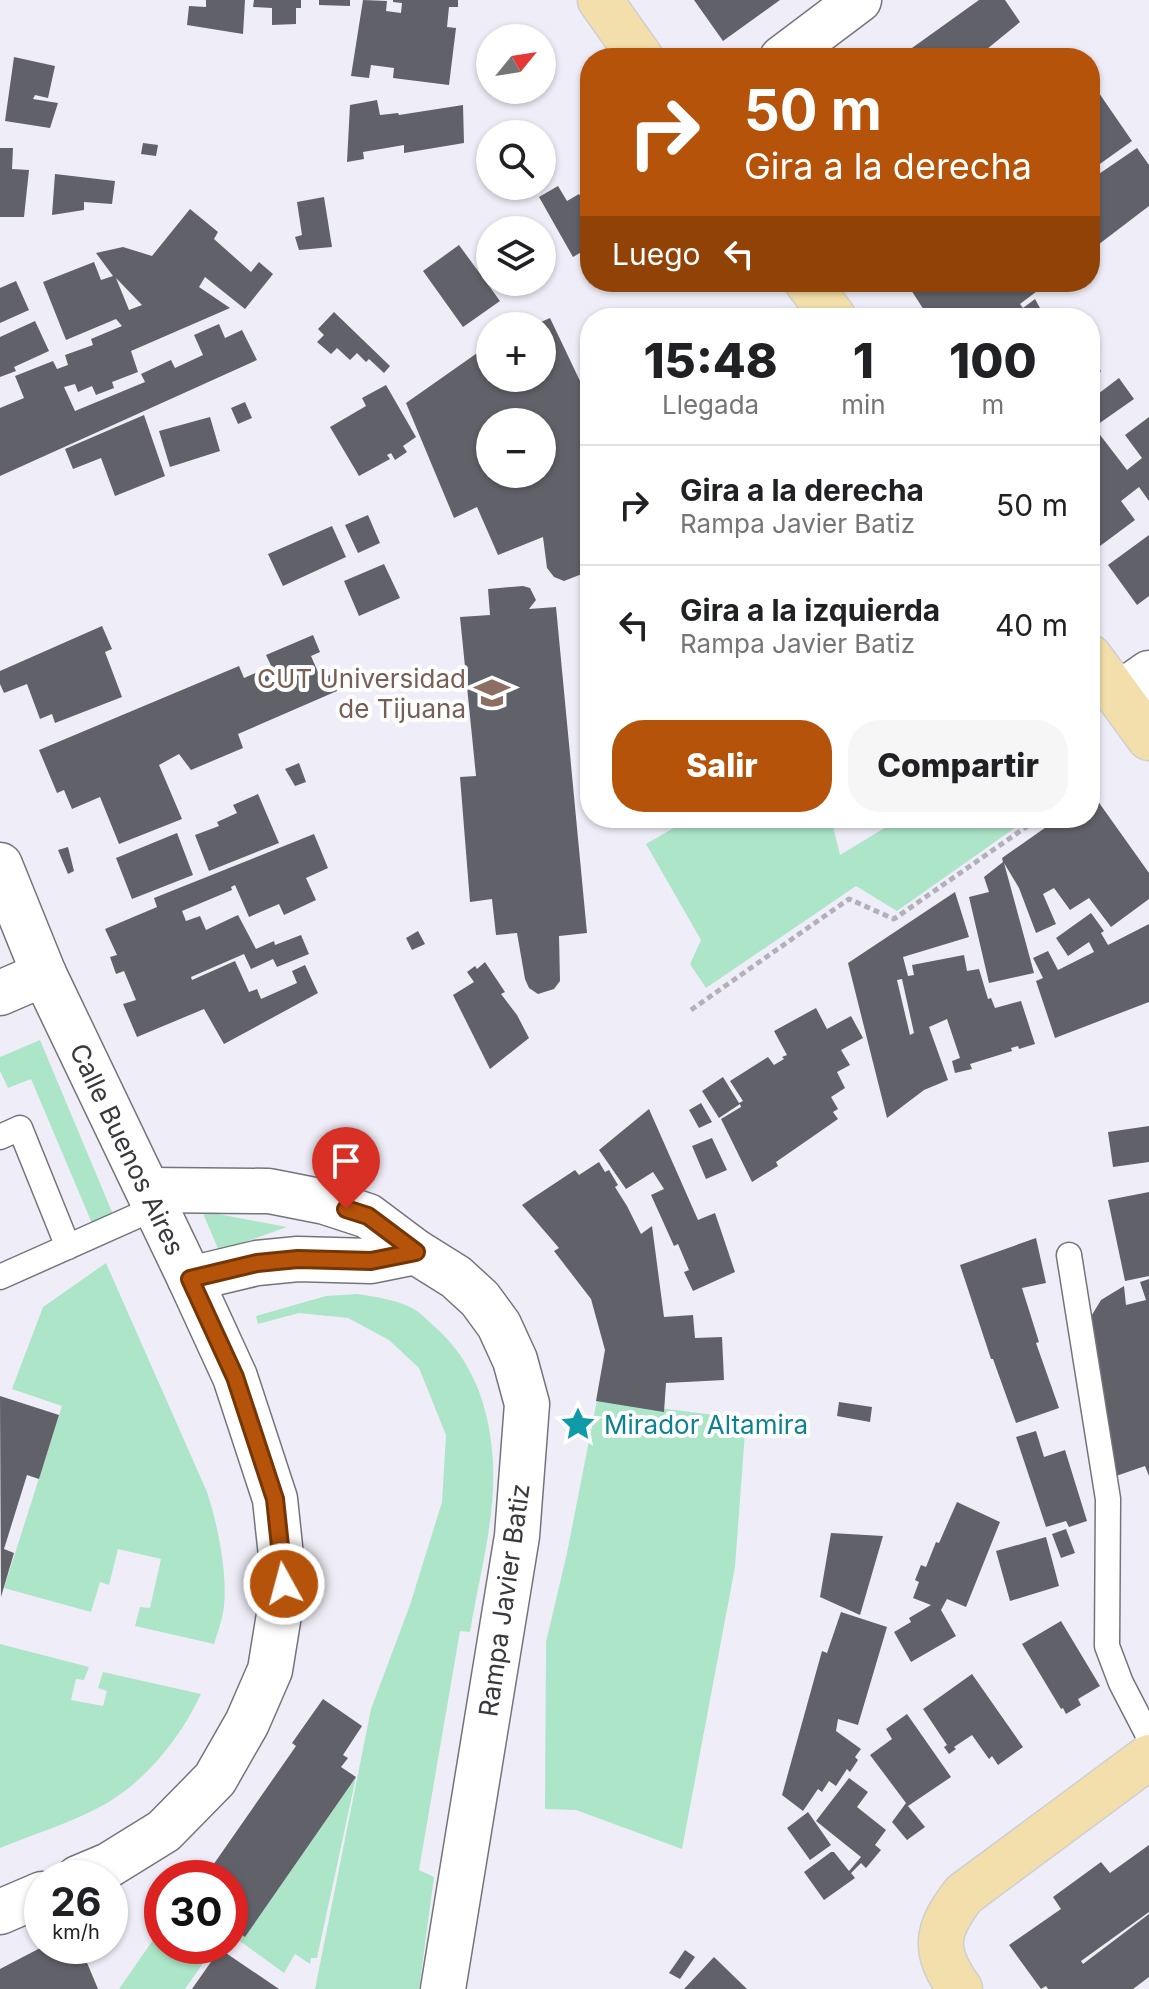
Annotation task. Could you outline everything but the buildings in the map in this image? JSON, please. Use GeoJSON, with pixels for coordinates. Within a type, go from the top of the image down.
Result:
{"type":"FeatureCollection","features":[{"type":"Feature","properties":{"kind":"main road"},"geometry":{"type":"LineString","coordinates":[[600,0],[634,48]]}},
{"type":"Feature","properties":{"kind":"main road"},"geometry":{"type":"LineString","coordinates":[[795,48],[859,0]]}},
{"type":"Feature","properties":{"kind":"main road"},"geometry":{"type":"LineString","coordinates":[[1100,663],[1134,684],[1149,738]]}},
{"type":"Feature","properties":{"kind":"main road","name":"Calle Buenos Aires"},"geometry":{"type":"LineString","coordinates":[[0,865],[44,974],[153,1198],[235,1377],[275,1499],[284,1584],[270,1670],[247,1723],[215,1779],[164,1831],[117,1860]]}},
{"type":"Feature","properties":{"kind":"main road"},"geometry":{"type":"LineString","coordinates":[[0,993],[44,974]]}},
{"type":"Feature","properties":{"kind":"main road","name":"Rampa Javier Batiz"},"geometry":{"type":"LineString","coordinates":[[153,1198],[269,1191],[325,1202],[368,1216],[456,1277],[480,1299],[515,1360],[527,1404],[517,1536],[443,1989]]}},
{"type":"Feature","properties":{"kind":"main road"},"geometry":{"type":"LineString","coordinates":[[190,1279],[257,1263],[298,1259],[371,1261],[416,1252]]}},
{"type":"Feature","properties":{"kind":"main road"},"geometry":{"type":"LineString","coordinates":[[960,1989],[951,1977],[940,1947],[945,1918],[964,1894],[1149,1757]]}},
{"type":"Feature","properties":{"kind":"main road"},"geometry":{"type":"LineString","coordinates":[[0,1912],[24,1902]]}},
{"type":"Feature","properties":{"kind":"lane"},"geometry":{"type":"LineString","coordinates":[[0,1137],[20,1128],[68,1247]]}},
{"type":"Feature","properties":{"kind":"lane"},"geometry":{"type":"LineString","coordinates":[[0,1277],[68,1247],[153,1198]]}},
{"type":"Feature","properties":{"kind":"lane"},"geometry":{"type":"LineString","coordinates":[[1069,1255],[1108,1499],[1107,1646],[1121,1683],[1149,1737]]}},
{"type":"Feature","properties":{"kind":"path"},"geometry":{"type":"LineString","coordinates":[[691,1010],[849,899],[894,919],[1025,828]]}},
{"type":"Feature","properties":{"kind":"green space"},"geometry":{"type":"Polygon","coordinates":[[[674,828],[833,828],[840,855],[885,828],[1015,828],[897,911],[856,886],[706,988],[690,964],[701,940],[646,844],[674,828]]]}},
{"type":"Feature","properties":{"kind":"green space"},"geometry":{"type":"Polygon","coordinates":[[[40,1040],[115,1219],[94,1228],[31,1079],[8,1088],[0,1071],[0,1057],[40,1040]]]}},
{"type":"Feature","properties":{"kind":"green space"},"geometry":{"type":"Polygon","coordinates":[[[202,1211],[287,1227],[219,1251],[202,1211]]]}},
{"type":"Feature","properties":{"kind":"green space"},"geometry":{"type":"Polygon","coordinates":[[[106,1263],[211,1505],[225,1584],[223,1613],[214,1644],[135,1626],[140,1607],[150,1608],[161,1559],[118,1549],[109,1585],[100,1582],[91,1612],[4,1588],[62,1406],[12,1389],[43,1307],[106,1263]]]}},
{"type":"Feature","properties":{"kind":"green space"},"geometry":{"type":"Polygon","coordinates":[[[357,1294],[410,1307],[448,1340],[469,1370],[484,1405],[493,1462],[492,1504],[486,1547],[470,1632],[460,1631],[419,1870],[434,1877],[419,1989],[315,1989],[371,1709],[410,1605],[442,1502],[446,1435],[419,1368],[389,1340],[348,1318],[299,1313],[258,1324],[256,1316],[326,1296],[357,1294]]]}},
{"type":"Feature","properties":{"kind":"green space"},"geometry":{"type":"Polygon","coordinates":[[[597,1400],[746,1419],[735,1567],[682,1849],[576,1810],[545,1809],[546,1642],[597,1400]]]}},
{"type":"Feature","properties":{"kind":"green space"},"geometry":{"type":"Polygon","coordinates":[[[0,1644],[89,1667],[84,1680],[76,1679],[71,1700],[103,1706],[107,1691],[98,1688],[103,1672],[201,1694],[171,1744],[130,1787],[86,1814],[0,1848],[0,1644]]]}},
{"type":"Feature","properties":{"kind":"green space"},"geometry":{"type":"Polygon","coordinates":[[[356,1777],[317,1958],[311,1958],[310,1964],[295,1954],[284,1973],[248,1947],[248,1933],[356,1777]]]}},
{"type":"Feature","properties":{"kind":"green space"},"geometry":{"type":"Polygon","coordinates":[[[144,1953],[144,1964],[202,1964],[185,1989],[119,1989],[144,1953]]]}},
{"type":"Feature","properties":{"kind":"place","name":"CUT Universidad de Tijuana"},"geometry":{"type":"Point","coordinates":[492,693]}},
{"type":"Feature","properties":{"kind":"place","name":"Mirador Altamira"},"geometry":{"type":"Point","coordinates":[578,1424]}},
{"type":"Feature","properties":{"kind":"route"},"geometry":{"type":"LineString","coordinates":[[284,1584],[275,1499],[235,1377],[190,1279],[257,1263],[298,1259],[371,1261],[416,1252],[368,1216],[346,1209]]}}]}
